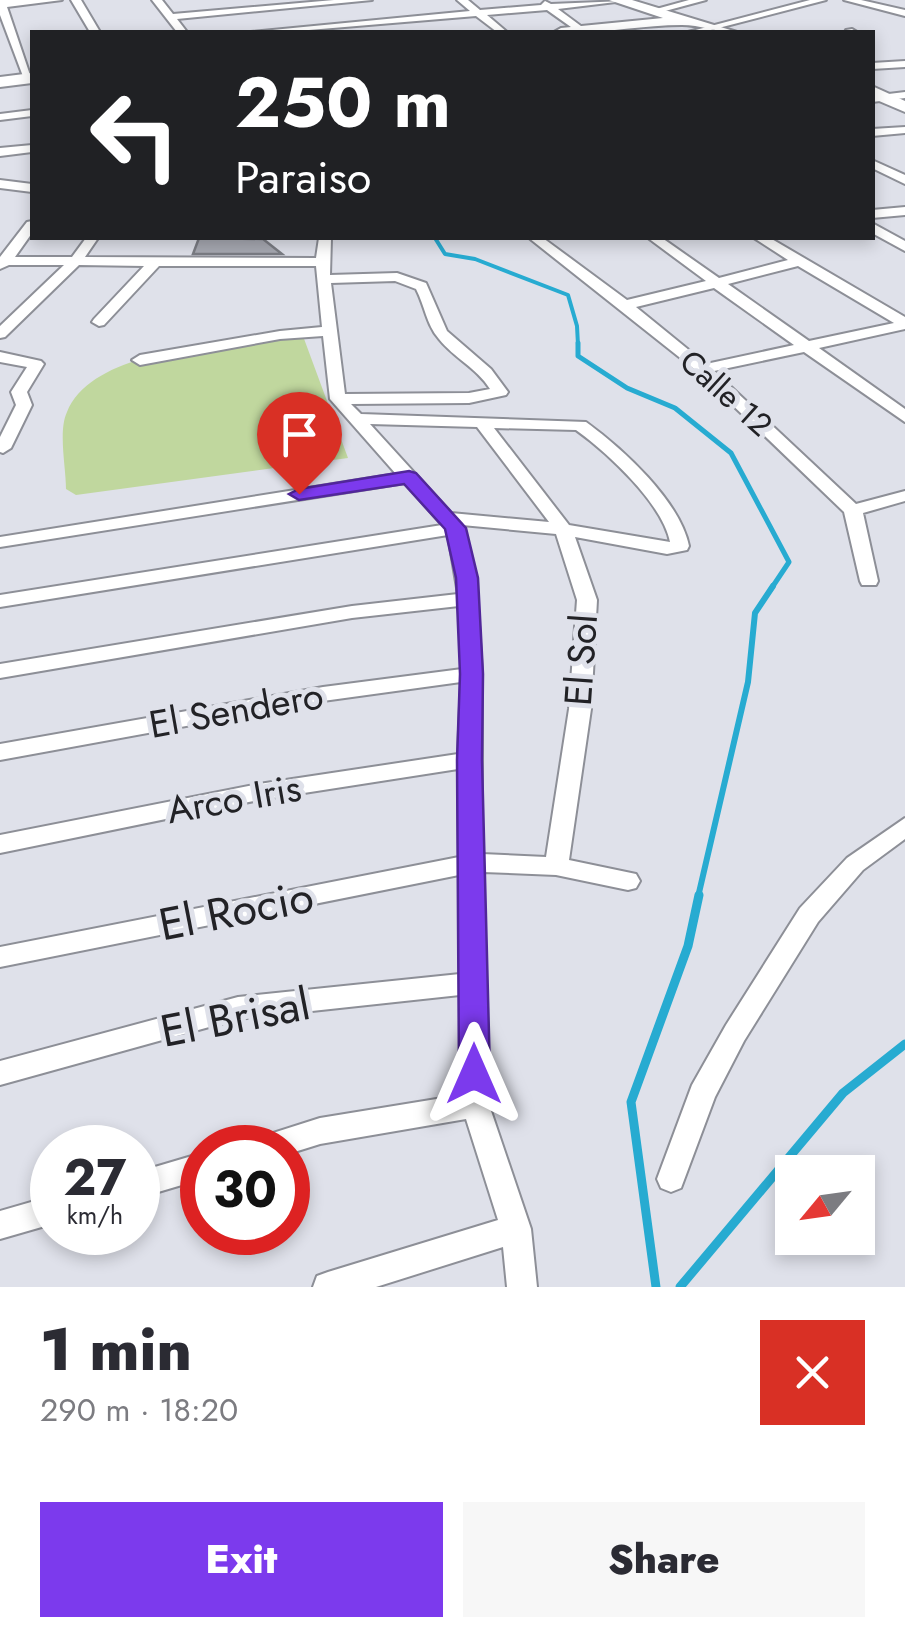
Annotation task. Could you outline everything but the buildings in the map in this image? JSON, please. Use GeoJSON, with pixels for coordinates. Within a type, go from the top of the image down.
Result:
{"type":"FeatureCollection","features":[{"type":"Feature","properties":{"kind":"street"},"geometry":{"type":"LineString","coordinates":[[0,56],[26,54],[0,4],[57,0]]}},
{"type":"Feature","properties":{"kind":"street"},"geometry":{"type":"LineString","coordinates":[[76,0],[94,30]]}},
{"type":"Feature","properties":{"kind":"street"},"geometry":{"type":"LineString","coordinates":[[158,0],[180,30]]}},
{"type":"Feature","properties":{"kind":"street"},"geometry":{"type":"LineString","coordinates":[[169,17],[366,0]]}},
{"type":"Feature","properties":{"kind":"street"},"geometry":{"type":"LineString","coordinates":[[462,0],[500,30]]}},
{"type":"Feature","properties":{"kind":"street"},"geometry":{"type":"LineString","coordinates":[[539,0],[580,30]]}},
{"type":"Feature","properties":{"kind":"street"},"geometry":{"type":"LineString","coordinates":[[307,30],[617,0],[690,26]]}},
{"type":"Feature","properties":{"kind":"street"},"geometry":{"type":"LineString","coordinates":[[654,10],[701,0]]}},
{"type":"Feature","properties":{"kind":"street"},"geometry":{"type":"LineString","coordinates":[[712,27],[821,0]]}},
{"type":"Feature","properties":{"kind":"street"},"geometry":{"type":"LineString","coordinates":[[849,0],[905,13]]}},
{"type":"Feature","properties":{"kind":"street"},"geometry":{"type":"LineString","coordinates":[[306,3],[333,29]]}},
{"type":"Feature","properties":{"kind":"street"},"geometry":{"type":"LineString","coordinates":[[619,30],[690,26],[723,30]]}},
{"type":"Feature","properties":{"kind":"street"},"geometry":{"type":"LineString","coordinates":[[875,66],[905,64]]}},
{"type":"Feature","properties":{"kind":"street"},"geometry":{"type":"LineString","coordinates":[[0,82],[30,79]]}},
{"type":"Feature","properties":{"kind":"street"},"geometry":{"type":"LineString","coordinates":[[877,96],[905,95]]}},
{"type":"Feature","properties":{"kind":"street"},"geometry":{"type":"LineString","coordinates":[[877,96],[905,107]]}},
{"type":"Feature","properties":{"kind":"street"},"geometry":{"type":"LineString","coordinates":[[0,117],[30,114]]}},
{"type":"Feature","properties":{"kind":"street"},"geometry":{"type":"LineString","coordinates":[[875,133],[905,130]]}},
{"type":"Feature","properties":{"kind":"street"},"geometry":{"type":"LineString","coordinates":[[0,152],[30,150]]}},
{"type":"Feature","properties":{"kind":"street"},"geometry":{"type":"LineString","coordinates":[[877,168],[905,166]]}},
{"type":"Feature","properties":{"kind":"street"},"geometry":{"type":"LineString","coordinates":[[877,168],[905,180]]}},
{"type":"Feature","properties":{"kind":"street"},"geometry":{"type":"LineString","coordinates":[[0,184],[30,188]]}},
{"type":"Feature","properties":{"kind":"street"},"geometry":{"type":"LineString","coordinates":[[875,214],[905,211]]}},
{"type":"Feature","properties":{"kind":"street"},"geometry":{"type":"LineString","coordinates":[[3,262],[30,228]]}},
{"type":"Feature","properties":{"kind":"street"},"geometry":{"type":"LineString","coordinates":[[875,229],[905,247]]}},
{"type":"Feature","properties":{"kind":"street"},"geometry":{"type":"LineString","coordinates":[[0,334],[76,261],[91,240]]}},
{"type":"Feature","properties":{"kind":"street"},"geometry":{"type":"LineString","coordinates":[[325,240],[323,270],[338,399],[451,523],[468,599],[475,1105],[516,1229],[522,1287]]}},
{"type":"Feature","properties":{"kind":"street","name":"Calle 12"},"geometry":{"type":"LineString","coordinates":[[538,240],[702,369],[853,510]]}},
{"type":"Feature","properties":{"kind":"street"},"geometry":{"type":"LineString","coordinates":[[657,240],[905,417]]}},
{"type":"Feature","properties":{"kind":"street"},"geometry":{"type":"LineString","coordinates":[[765,240],[905,324]]}},
{"type":"Feature","properties":{"kind":"street"},"geometry":{"type":"LineString","coordinates":[[625,305],[722,283],[800,259]]}},
{"type":"Feature","properties":{"kind":"street"},"geometry":{"type":"LineString","coordinates":[[3,262],[323,270],[397,277],[421,286],[435,324],[447,340],[481,366],[500,392],[468,398],[338,399]]}},
{"type":"Feature","properties":{"kind":"street"},"geometry":{"type":"LineString","coordinates":[[100,322],[153,264]]}},
{"type":"Feature","properties":{"kind":"street"},"geometry":{"type":"LineString","coordinates":[[702,369],[905,324]]}},
{"type":"Feature","properties":{"kind":"street"},"geometry":{"type":"LineString","coordinates":[[140,360],[280,335],[329,331]]}},
{"type":"Feature","properties":{"kind":"street"},"geometry":{"type":"LineString","coordinates":[[0,358],[36,364],[19,392],[24,405],[3,448]]}},
{"type":"Feature","properties":{"kind":"street"},"geometry":{"type":"LineString","coordinates":[[0,601],[451,523],[563,530],[667,548],[680,546],[681,536],[657,500],[589,430],[566,423],[358,419]]}},
{"type":"Feature","properties":{"kind":"street","name":"El Sol"},"geometry":{"type":"LineString","coordinates":[[483,424],[563,530],[587,600],[580,709],[556,866]]}},
{"type":"Feature","properties":{"kind":"street"},"geometry":{"type":"LineString","coordinates":[[0,542],[409,477]]}},
{"type":"Feature","properties":{"kind":"street"},"geometry":{"type":"LineString","coordinates":[[869,581],[853,510],[905,496]]}},
{"type":"Feature","properties":{"kind":"street"},"geometry":{"type":"LineString","coordinates":[[0,671],[352,612],[468,599]]}},
{"type":"Feature","properties":{"kind":"street","name":"El Sendero"},"geometry":{"type":"LineString","coordinates":[[0,752],[323,694],[472,674]]}},
{"type":"Feature","properties":{"kind":"street","name":"Arco Iris"},"geometry":{"type":"LineString","coordinates":[[0,844],[260,792],[469,760]]}},
{"type":"Feature","properties":{"kind":"street"},"geometry":{"type":"LineString","coordinates":[[671,1179],[702,1094],[735,1032],[809,914],[855,864],[905,827]]}},
{"type":"Feature","properties":{"kind":"street","name":"El Rocio"},"geometry":{"type":"LineString","coordinates":[[0,957],[472,863],[556,866],[628,881]]}},
{"type":"Feature","properties":{"kind":"street","name":"El Brisal"},"geometry":{"type":"LineString","coordinates":[[0,1073],[238,1008],[474,983]]}},
{"type":"Feature","properties":{"kind":"street"},"geometry":{"type":"LineString","coordinates":[[310,1134],[475,1105]]}},
{"type":"Feature","properties":{"kind":"street"},"geometry":{"type":"LineString","coordinates":[[0,1225],[30,1216]]}},
{"type":"Feature","properties":{"kind":"street"},"geometry":{"type":"LineString","coordinates":[[328,1287],[516,1229]]}},
{"type":"Feature","properties":{"kind":"green space"},"geometry":{"type":"Polygon","coordinates":[[[303,336],[348,458],[76,495],[66,489],[64,420],[83,390],[107,373],[137,360],[172,352],[303,336]]]}},
{"type":"Feature","properties":{"kind":"waterway"},"geometry":{"type":"LineString","coordinates":[[436,240],[445,254],[475,259],[568,295],[578,345]]}},
{"type":"Feature","properties":{"kind":"waterway"},"geometry":{"type":"LineString","coordinates":[[578,345],[578,356],[627,388],[675,408],[731,453],[789,562],[755,613],[748,682],[698,897]]}},
{"type":"Feature","properties":{"kind":"waterway"},"geometry":{"type":"LineString","coordinates":[[656,1287],[631,1102],[688,946],[699,895]]}},
{"type":"Feature","properties":{"kind":"waterway"},"geometry":{"type":"LineString","coordinates":[[680,1287],[843,1093],[905,1044]]}},
{"type":"Feature","properties":{"kind":"route"},"geometry":{"type":"LineString","coordinates":[[299,494],[409,477],[455,528],[467,578],[472,674],[469,760],[474,1074]]}}]}
